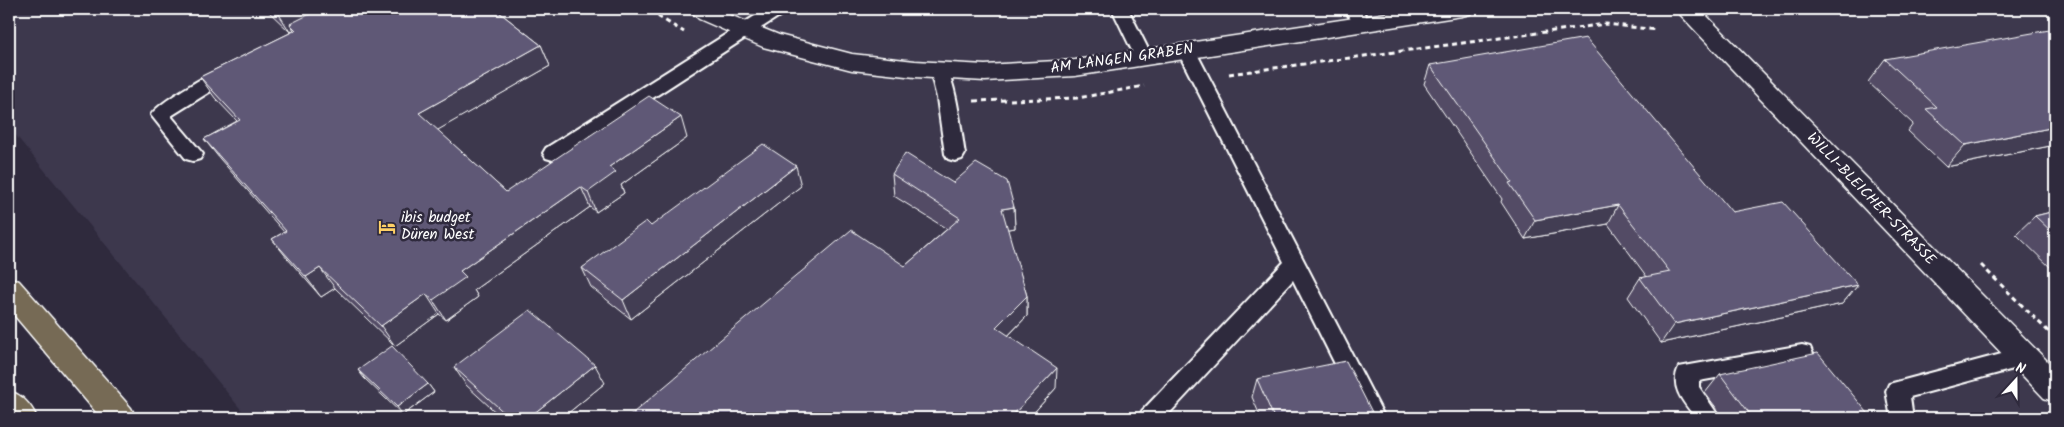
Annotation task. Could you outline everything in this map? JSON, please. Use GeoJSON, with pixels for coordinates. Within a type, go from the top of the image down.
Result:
{"type":"FeatureCollection","features":[{"type":"Feature","properties":{"kind":"main road"},"geometry":{"type":"LineString","coordinates":[[9,288],[120,418]]}},
{"type":"Feature","properties":{"kind":"main road"},"geometry":{"type":"LineString","coordinates":[[9,404],[20,418]]}},
{"type":"Feature","properties":{"kind":"street","name":"AM LANGEN GRABEN"},"geometry":{"type":"LineString","coordinates":[[700,9],[707,14],[771,41],[852,62],[985,73],[1075,68],[1186,50],[1357,16],[1462,9]]}},
{"type":"Feature","properties":{"kind":"street","name":"WILLI-BLEICHER-STRASSE"},"geometry":{"type":"LineString","coordinates":[[1687,9],[2024,357],[2053,384]]}},
{"type":"Feature","properties":{"kind":"lane"},"geometry":{"type":"LineString","coordinates":[[554,154],[778,9]]}},
{"type":"Feature","properties":{"kind":"lane"},"geometry":{"type":"LineString","coordinates":[[1120,9],[1143,57]]}},
{"type":"Feature","properties":{"kind":"lane"},"geometry":{"type":"LineString","coordinates":[[1186,50],[1374,418]]}},
{"type":"Feature","properties":{"kind":"lane"},"geometry":{"type":"LineString","coordinates":[[193,154],[160,115],[179,100],[242,65]]}},
{"type":"Feature","properties":{"kind":"lane"},"geometry":{"type":"LineString","coordinates":[[939,70],[956,154]]}},
{"type":"Feature","properties":{"kind":"lane"},"geometry":{"type":"LineString","coordinates":[[1150,418],[1295,264]]}},
{"type":"Feature","properties":{"kind":"lane"},"geometry":{"type":"LineString","coordinates":[[1709,418],[1688,390],[1687,374],[1802,354]]}},
{"type":"Feature","properties":{"kind":"lane"},"geometry":{"type":"LineString","coordinates":[[1902,418],[1897,390],[2024,357]]}},
{"type":"Feature","properties":{"kind":"path"},"geometry":{"type":"LineString","coordinates":[[1227,74],[1606,24],[1657,30]]}},
{"type":"Feature","properties":{"kind":"shaded area"},"geometry":{"type":"Polygon","coordinates":[[[9,9],[2055,9],[2055,418],[248,418],[9,127],[9,9]]]}},
{"type":"Feature","properties":{"kind":"building"},"geometry":{"type":"Polygon","coordinates":[[[320,9],[495,9],[541,45],[419,113],[506,192],[649,96],[681,117],[609,167],[616,172],[588,192],[581,187],[460,271],[466,277],[433,300],[426,294],[381,326],[320,268],[306,277],[272,239],[286,231],[204,139],[240,120],[200,77],[296,30],[290,24],[320,9]]]}},
{"type":"Feature","properties":{"kind":"building"},"geometry":{"type":"Polygon","coordinates":[[[2055,29],[2055,127],[1965,145],[1926,109],[1937,107],[1885,59],[2055,29]]]}},
{"type":"Feature","properties":{"kind":"building"},"geometry":{"type":"Polygon","coordinates":[[[1586,38],[1732,212],[1783,202],[1858,285],[1674,324],[1640,278],[1670,272],[1618,205],[1535,220],[1509,183],[1512,182],[1430,65],[1586,38]]]}},
{"type":"Feature","properties":{"kind":"building"},"geometry":{"type":"Polygon","coordinates":[[[763,144],[796,166],[623,300],[582,268],[646,221],[651,226],[763,144]]]}},
{"type":"Feature","properties":{"kind":"building"},"geometry":{"type":"Polygon","coordinates":[[[905,153],[953,183],[976,163],[1007,181],[1014,207],[1002,209],[1027,296],[996,327],[1057,368],[1010,418],[627,418],[851,230],[905,266],[960,218],[892,174],[905,153]]]}},
{"type":"Feature","properties":{"kind":"building"},"geometry":{"type":"Polygon","coordinates":[[[2055,211],[2055,235],[2035,216],[2055,211]]]}},
{"type":"Feature","properties":{"kind":"building"},"geometry":{"type":"Polygon","coordinates":[[[530,310],[595,365],[528,418],[510,418],[454,367],[530,310]]]}},
{"type":"Feature","properties":{"kind":"building"},"geometry":{"type":"Polygon","coordinates":[[[392,346],[428,384],[397,407],[358,370],[392,346]]]}},
{"type":"Feature","properties":{"kind":"building"},"geometry":{"type":"Polygon","coordinates":[[[1818,353],[1872,418],[1753,418],[1720,374],[1818,353]]]}},
{"type":"Feature","properties":{"kind":"building"},"geometry":{"type":"Polygon","coordinates":[[[1346,361],[1375,418],[1274,418],[1257,379],[1346,361]]]}},
{"type":"Feature","properties":{"kind":"place","name":"ibis budget Düren West"},"geometry":{"type":"Point","coordinates":[387,227]}}]}
